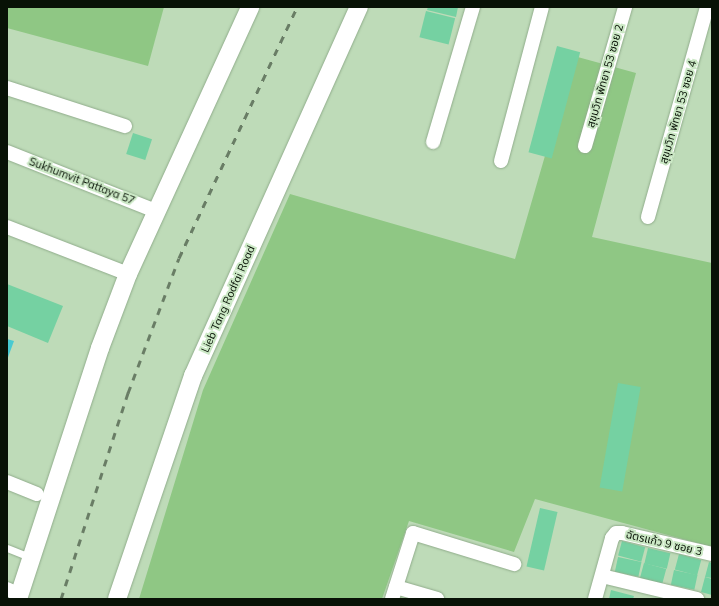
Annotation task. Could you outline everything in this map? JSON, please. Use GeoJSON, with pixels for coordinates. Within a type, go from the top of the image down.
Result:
{"type":"FeatureCollection","features":[{"type":"Feature","properties":{"kind":"street"},"geometry":{"type":"LineString","coordinates":[[15,594],[32,558],[100,348],[128,274],[250,7]]}},
{"type":"Feature","properties":{"kind":"street","name":"Lieb Tang Rodfai Road"},"geometry":{"type":"LineString","coordinates":[[116,599],[193,376],[359,7]]}},
{"type":"Feature","properties":{"kind":"street"},"geometry":{"type":"LineString","coordinates":[[433,142],[473,7]]}},
{"type":"Feature","properties":{"kind":"street"},"geometry":{"type":"LineString","coordinates":[[501,161],[542,7]]}},
{"type":"Feature","properties":{"kind":"street","name":"สุขุมวิท พัทยา 53 ซอย 2"},"geometry":{"type":"LineString","coordinates":[[585,146],[625,7]]}},
{"type":"Feature","properties":{"kind":"street","name":"สุขุมวิท พัทยา 53 ซอย 4"},"geometry":{"type":"LineString","coordinates":[[648,217],[707,7]]}},
{"type":"Feature","properties":{"kind":"street"},"geometry":{"type":"LineString","coordinates":[[7,88],[125,126]]}},
{"type":"Feature","properties":{"kind":"street","name":"Sukhumvit Pattaya 57"},"geometry":{"type":"LineString","coordinates":[[7,152],[156,211]]}},
{"type":"Feature","properties":{"kind":"street"},"geometry":{"type":"LineString","coordinates":[[7,227],[128,274]]}},
{"type":"Feature","properties":{"kind":"street"},"geometry":{"type":"LineString","coordinates":[[7,482],[37,494]]}},
{"type":"Feature","properties":{"kind":"street","name":"ฉัตรแก้ว 9 ซอย 3"},"geometry":{"type":"LineString","coordinates":[[602,576],[612,538],[616,533],[622,533],[712,554]]}},
{"type":"Feature","properties":{"kind":"street"},"geometry":{"type":"LineString","coordinates":[[437,599],[394,593],[413,534],[514,564]]}},
{"type":"Feature","properties":{"kind":"street"},"geometry":{"type":"LineString","coordinates":[[595,599],[602,576],[697,599]]}},
{"type":"Feature","properties":{"kind":"lane"},"geometry":{"type":"LineString","coordinates":[[7,548],[32,558]]}},
{"type":"Feature","properties":{"kind":"green space"},"geometry":{"type":"Polygon","coordinates":[[[7,7],[164,7],[148,66],[7,28],[7,7]]]}},
{"type":"Feature","properties":{"kind":"green space"},"geometry":{"type":"Polygon","coordinates":[[[574,56],[636,73],[592,237],[712,263],[712,547],[535,499],[514,552],[409,521],[382,599],[139,599],[203,390],[290,194],[515,259],[574,56]]]}},
{"type":"Feature","properties":{"kind":"water"},"geometry":{"type":"Polygon","coordinates":[[[7,339],[14,341],[7,360],[7,339]]]}},
{"type":"Feature","properties":{"kind":"building"},"geometry":{"type":"Polygon","coordinates":[[[428,7],[458,7],[456,17],[427,10],[428,7]]]}},
{"type":"Feature","properties":{"kind":"building"},"geometry":{"type":"Polygon","coordinates":[[[426,11],[455,18],[449,44],[419,37],[426,11]]]}},
{"type":"Feature","properties":{"kind":"building"},"geometry":{"type":"Polygon","coordinates":[[[557,46],[580,52],[552,158],[529,152],[557,46]]]}},
{"type":"Feature","properties":{"kind":"building"},"geometry":{"type":"Polygon","coordinates":[[[133,133],[152,139],[145,160],[126,154],[133,133]]]}},
{"type":"Feature","properties":{"kind":"building"},"geometry":{"type":"Polygon","coordinates":[[[7,284],[63,306],[48,343],[7,326],[7,284]]]}},
{"type":"Feature","properties":{"kind":"building"},"geometry":{"type":"Polygon","coordinates":[[[618,383],[641,387],[622,491],[600,487],[618,383]]]}},
{"type":"Feature","properties":{"kind":"building"},"geometry":{"type":"Polygon","coordinates":[[[540,508],[558,512],[544,571],[527,566],[540,508]]]}},
{"type":"Feature","properties":{"kind":"building"},"geometry":{"type":"Polygon","coordinates":[[[622,541],[645,547],[641,562],[618,555],[622,541]]]}},
{"type":"Feature","properties":{"kind":"building"},"geometry":{"type":"Polygon","coordinates":[[[648,548],[670,553],[667,569],[644,564],[648,548]]]}},
{"type":"Feature","properties":{"kind":"building"},"geometry":{"type":"Polygon","coordinates":[[[679,554],[701,560],[697,575],[675,569],[679,554]]]}},
{"type":"Feature","properties":{"kind":"building"},"geometry":{"type":"Polygon","coordinates":[[[618,557],[641,562],[638,577],[615,572],[618,557]]]}},
{"type":"Feature","properties":{"kind":"building"},"geometry":{"type":"Polygon","coordinates":[[[709,562],[712,563],[712,578],[705,577],[709,562]]]}},
{"type":"Feature","properties":{"kind":"building"},"geometry":{"type":"Polygon","coordinates":[[[644,563],[666,569],[662,584],[640,578],[644,563]]]}},
{"type":"Feature","properties":{"kind":"building"},"geometry":{"type":"Polygon","coordinates":[[[674,570],[697,575],[694,590],[671,585],[674,570]]]}},
{"type":"Feature","properties":{"kind":"building"},"geometry":{"type":"Polygon","coordinates":[[[705,577],[712,579],[712,595],[701,592],[705,577]]]}},
{"type":"Feature","properties":{"kind":"building"},"geometry":{"type":"Polygon","coordinates":[[[611,590],[634,596],[633,599],[609,599],[611,590]]]}},
{"type":"Feature","properties":{"kind":"railway"},"geometry":{"type":"LineString","coordinates":[[61,599],[128,393],[179,258],[297,7]]}}]}
